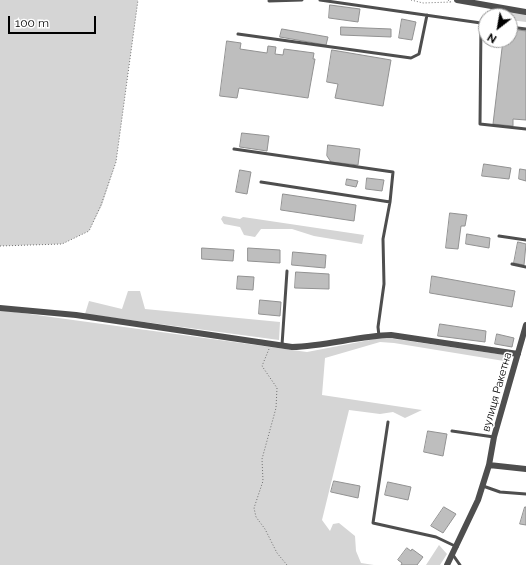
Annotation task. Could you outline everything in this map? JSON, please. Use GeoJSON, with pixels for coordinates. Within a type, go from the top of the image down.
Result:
{"type":"FeatureCollection","features":[{"type":"Feature","properties":{"kind":"street"},"geometry":{"type":"LineString","coordinates":[[457,0],[526,12]]}},
{"type":"Feature","properties":{"kind":"street"},"geometry":{"type":"LineString","coordinates":[[0,308],[76,315],[282,345],[309,347],[379,336],[391,336],[518,354]]}},
{"type":"Feature","properties":{"kind":"street","name":"вулиця Ракетна"},"geometry":{"type":"LineString","coordinates":[[447,565],[457,547],[489,465],[494,437],[526,325]]}},
{"type":"Feature","properties":{"kind":"street"},"geometry":{"type":"LineString","coordinates":[[489,465],[526,469]]}},
{"type":"Feature","properties":{"kind":"lane"},"geometry":{"type":"LineString","coordinates":[[269,1],[302,0]]}},
{"type":"Feature","properties":{"kind":"lane"},"geometry":{"type":"LineString","coordinates":[[320,0],[478,23]]}},
{"type":"Feature","properties":{"kind":"lane"},"geometry":{"type":"LineString","coordinates":[[238,34],[411,58],[419,54],[426,15]]}},
{"type":"Feature","properties":{"kind":"lane"},"geometry":{"type":"LineString","coordinates":[[481,48],[480,124],[526,130]]}},
{"type":"Feature","properties":{"kind":"lane"},"geometry":{"type":"LineString","coordinates":[[234,149],[394,172],[383,240],[384,284],[378,327],[379,336]]}},
{"type":"Feature","properties":{"kind":"lane"},"geometry":{"type":"LineString","coordinates":[[261,182],[390,202]]}},
{"type":"Feature","properties":{"kind":"lane"},"geometry":{"type":"LineString","coordinates":[[499,236],[526,240]]}},
{"type":"Feature","properties":{"kind":"lane"},"geometry":{"type":"LineString","coordinates":[[512,264],[526,267]]}},
{"type":"Feature","properties":{"kind":"lane"},"geometry":{"type":"LineString","coordinates":[[282,345],[287,271]]}},
{"type":"Feature","properties":{"kind":"lane"},"geometry":{"type":"LineString","coordinates":[[388,422],[373,523],[436,537],[457,547]]}},
{"type":"Feature","properties":{"kind":"lane"},"geometry":{"type":"LineString","coordinates":[[452,431],[494,437]]}},
{"type":"Feature","properties":{"kind":"lane"},"geometry":{"type":"LineString","coordinates":[[482,486],[500,492],[526,494]]}},
{"type":"Feature","properties":{"kind":"lane"},"geometry":{"type":"LineString","coordinates":[[453,555],[460,565]]}},
{"type":"Feature","properties":{"kind":"path"},"geometry":{"type":"LineString","coordinates":[[0,246],[62,244],[89,231],[102,205],[116,162],[138,0]]}},
{"type":"Feature","properties":{"kind":"path"},"geometry":{"type":"LineString","coordinates":[[410,0],[423,3],[452,2],[448,0]]}},
{"type":"Feature","properties":{"kind":"path"},"geometry":{"type":"LineString","coordinates":[[272,344],[262,366],[276,388],[276,408],[262,459],[263,481],[254,508],[256,517],[265,529],[277,553],[287,565]]}},
{"type":"Feature","properties":{"kind":"shaded area"},"geometry":{"type":"Polygon","coordinates":[[[0,0],[138,0],[116,162],[102,205],[89,231],[62,244],[0,246],[0,0]]]}},
{"type":"Feature","properties":{"kind":"shaded area"},"geometry":{"type":"Polygon","coordinates":[[[518,13],[526,14],[526,22],[518,21],[518,13]]]}},
{"type":"Feature","properties":{"kind":"shaded area"},"geometry":{"type":"Polygon","coordinates":[[[223,216],[240,219],[243,217],[364,235],[362,244],[314,236],[292,229],[261,229],[255,237],[244,235],[240,227],[224,224],[221,219],[223,216]]]}},
{"type":"Feature","properties":{"kind":"shaded area"},"geometry":{"type":"Polygon","coordinates":[[[128,291],[140,291],[145,309],[280,322],[279,340],[85,314],[89,301],[122,309],[128,291]]]}},
{"type":"Feature","properties":{"kind":"shaded area"},"geometry":{"type":"Polygon","coordinates":[[[0,310],[307,352],[375,339],[395,339],[505,355],[504,361],[380,342],[325,358],[322,395],[422,410],[405,418],[393,412],[380,414],[349,410],[322,520],[330,531],[333,524],[339,523],[355,536],[356,551],[361,563],[374,565],[0,565],[0,310]]]}},
{"type":"Feature","properties":{"kind":"shaded area"},"geometry":{"type":"Polygon","coordinates":[[[439,545],[447,554],[440,565],[426,565],[439,545]]]}},
{"type":"Feature","properties":{"kind":"building"},"geometry":{"type":"Polygon","coordinates":[[[330,5],[360,9],[358,22],[329,18],[330,5]]]}},
{"type":"Feature","properties":{"kind":"building"},"geometry":{"type":"Polygon","coordinates":[[[402,19],[416,22],[412,40],[399,38],[402,19]]]}},
{"type":"Feature","properties":{"kind":"building"},"geometry":{"type":"Polygon","coordinates":[[[341,27],[391,29],[391,37],[341,35],[341,27]]]}},
{"type":"Feature","properties":{"kind":"building"},"geometry":{"type":"Polygon","coordinates":[[[282,29],[328,37],[326,45],[280,37],[282,29]]]}},
{"type":"Feature","properties":{"kind":"building"},"geometry":{"type":"Polygon","coordinates":[[[518,30],[526,31],[526,120],[513,119],[513,126],[493,124],[502,48],[518,48],[518,30]]]}},
{"type":"Feature","properties":{"kind":"building"},"geometry":{"type":"Polygon","coordinates":[[[227,41],[241,43],[240,49],[267,53],[268,46],[276,47],[275,54],[283,55],[284,49],[314,53],[313,59],[315,59],[308,98],[239,88],[237,98],[220,96],[227,41]]]}},
{"type":"Feature","properties":{"kind":"building"},"geometry":{"type":"Polygon","coordinates":[[[332,50],[391,60],[383,106],[335,98],[338,84],[327,82],[332,50]]]}},
{"type":"Feature","properties":{"kind":"building"},"geometry":{"type":"Polygon","coordinates":[[[242,133],[269,136],[267,151],[240,147],[242,133]]]}},
{"type":"Feature","properties":{"kind":"building"},"geometry":{"type":"Polygon","coordinates":[[[328,145],[360,149],[358,165],[331,162],[327,156],[328,145]]]}},
{"type":"Feature","properties":{"kind":"building"},"geometry":{"type":"Polygon","coordinates":[[[484,164],[511,168],[509,179],[482,176],[484,164]]]}},
{"type":"Feature","properties":{"kind":"building"},"geometry":{"type":"Polygon","coordinates":[[[520,169],[526,170],[526,181],[519,179],[520,169]]]}},
{"type":"Feature","properties":{"kind":"building"},"geometry":{"type":"Polygon","coordinates":[[[240,170],[251,172],[247,194],[236,192],[240,170]]]}},
{"type":"Feature","properties":{"kind":"building"},"geometry":{"type":"Polygon","coordinates":[[[367,178],[384,180],[382,191],[366,189],[367,178]]]}},
{"type":"Feature","properties":{"kind":"building"},"geometry":{"type":"Polygon","coordinates":[[[347,179],[358,181],[356,187],[346,185],[347,179]]]}},
{"type":"Feature","properties":{"kind":"building"},"geometry":{"type":"Polygon","coordinates":[[[283,194],[356,205],[354,221],[281,210],[283,194]]]}},
{"type":"Feature","properties":{"kind":"building"},"geometry":{"type":"Polygon","coordinates":[[[450,213],[467,215],[465,226],[461,226],[458,249],[446,248],[450,213]]]}},
{"type":"Feature","properties":{"kind":"building"},"geometry":{"type":"Polygon","coordinates":[[[467,234],[490,238],[489,248],[466,244],[467,234]]]}},
{"type":"Feature","properties":{"kind":"building"},"geometry":{"type":"Polygon","coordinates":[[[518,242],[526,244],[524,265],[514,263],[518,242]]]}},
{"type":"Feature","properties":{"kind":"building"},"geometry":{"type":"Polygon","coordinates":[[[202,248],[234,250],[233,261],[202,259],[202,248]]]}},
{"type":"Feature","properties":{"kind":"building"},"geometry":{"type":"Polygon","coordinates":[[[248,248],[280,250],[280,263],[248,261],[248,248]]]}},
{"type":"Feature","properties":{"kind":"building"},"geometry":{"type":"Polygon","coordinates":[[[293,252],[326,255],[325,268],[292,265],[293,252]]]}},
{"type":"Feature","properties":{"kind":"building"},"geometry":{"type":"Polygon","coordinates":[[[296,272],[329,274],[329,289],[295,288],[296,272]]]}},
{"type":"Feature","properties":{"kind":"building"},"geometry":{"type":"Polygon","coordinates":[[[238,276],[254,277],[253,290],[237,289],[238,276]]]}},
{"type":"Feature","properties":{"kind":"building"},"geometry":{"type":"Polygon","coordinates":[[[432,276],[515,291],[512,307],[430,293],[432,276]]]}},
{"type":"Feature","properties":{"kind":"building"},"geometry":{"type":"Polygon","coordinates":[[[260,300],[281,302],[280,316],[259,314],[260,300]]]}},
{"type":"Feature","properties":{"kind":"building"},"geometry":{"type":"Polygon","coordinates":[[[440,324],[486,331],[485,342],[438,336],[440,324]]]}},
{"type":"Feature","properties":{"kind":"building"},"geometry":{"type":"Polygon","coordinates":[[[497,334],[514,338],[512,347],[495,344],[497,334]]]}},
{"type":"Feature","properties":{"kind":"building"},"geometry":{"type":"Polygon","coordinates":[[[428,431],[447,434],[443,456],[424,452],[428,431]]]}},
{"type":"Feature","properties":{"kind":"building"},"geometry":{"type":"Polygon","coordinates":[[[334,481],[360,486],[358,498],[331,492],[334,481]]]}},
{"type":"Feature","properties":{"kind":"building"},"geometry":{"type":"Polygon","coordinates":[[[388,482],[411,487],[408,500],[385,495],[388,482]]]}},
{"type":"Feature","properties":{"kind":"building"},"geometry":{"type":"Polygon","coordinates":[[[444,507],[456,514],[443,533],[431,526],[444,507]]]}},
{"type":"Feature","properties":{"kind":"building"},"geometry":{"type":"Polygon","coordinates":[[[526,507],[526,525],[520,524],[526,507]]]}},
{"type":"Feature","properties":{"kind":"building"},"geometry":{"type":"Polygon","coordinates":[[[407,548],[411,551],[412,549],[423,557],[417,565],[401,565],[402,563],[398,560],[407,548]]]}}]}
